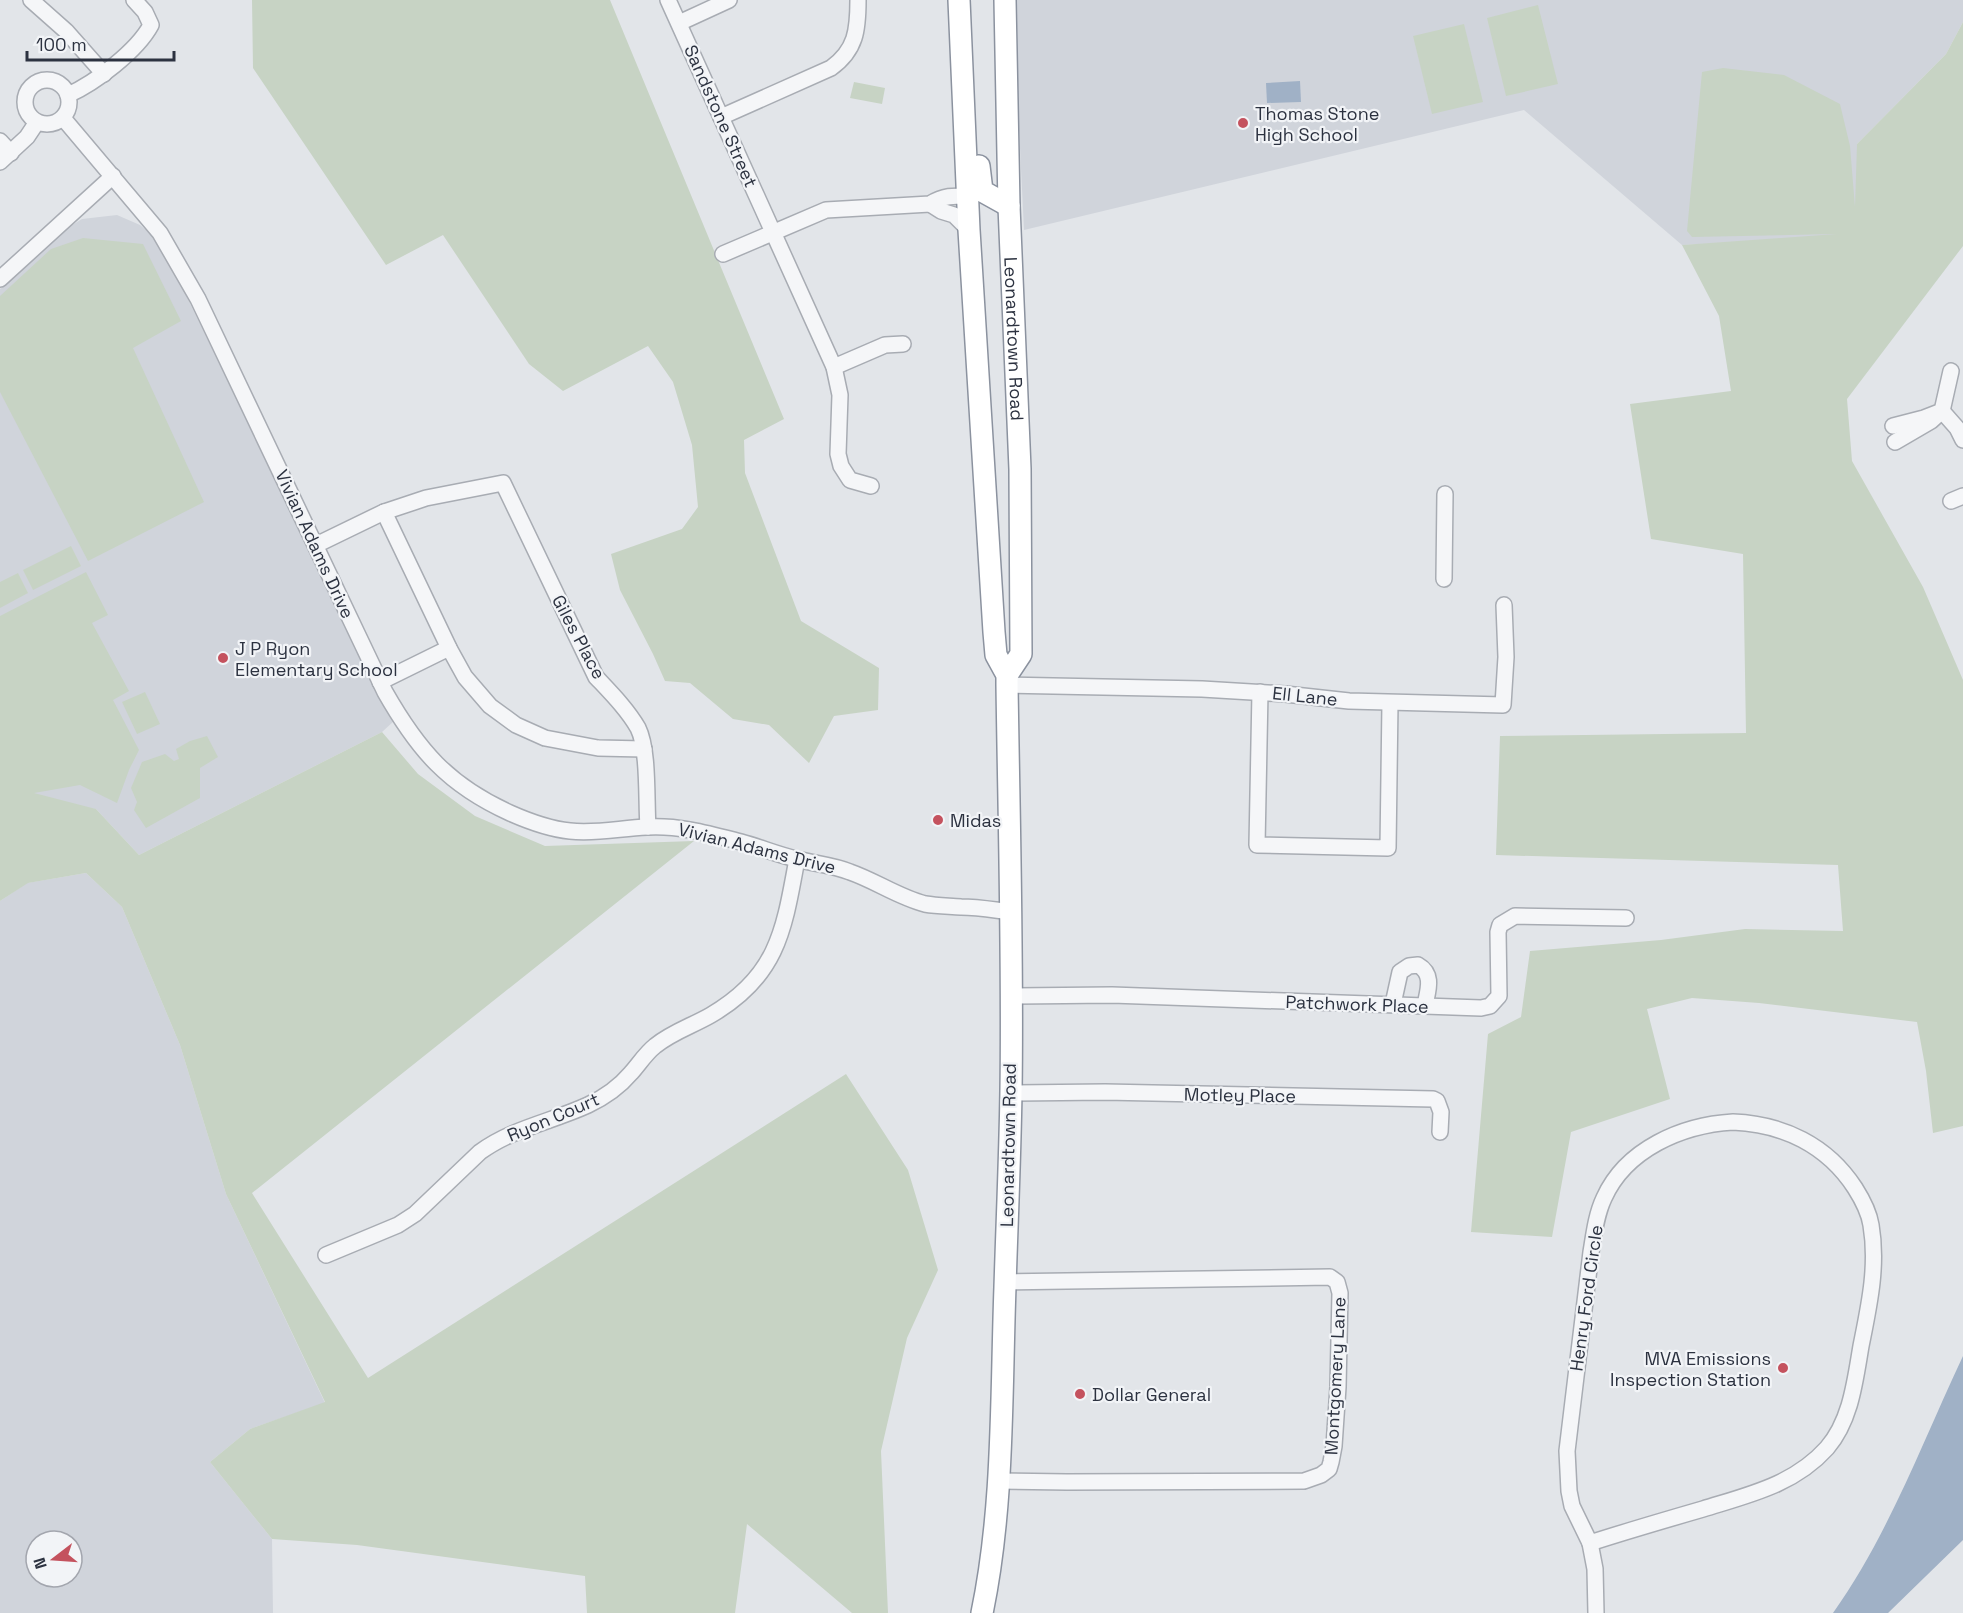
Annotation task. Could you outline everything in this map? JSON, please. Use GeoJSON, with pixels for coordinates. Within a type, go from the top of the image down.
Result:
{"type":"FeatureCollection","features":[{"type":"Feature","properties":{"kind":"highway","name":"Leonardtown Road"},"geometry":{"type":"LineString","coordinates":[[960,0],[969,230],[996,655],[1007,680],[1011,912],[1011,1093],[1001,1429],[992,1553],[982,1613]]}},
{"type":"Feature","properties":{"kind":"highway","name":"Leonardtown Road"},"geometry":{"type":"LineString","coordinates":[[1005,0],[1009,206],[1020,469],[1021,654],[1007,680]]}},
{"type":"Feature","properties":{"kind":"highway"},"geometry":{"type":"LineString","coordinates":[[962,64],[973,86],[980,188],[984,194],[1009,206]]}},
{"type":"Feature","properties":{"kind":"highway"},"geometry":{"type":"LineString","coordinates":[[968,197],[997,212],[1002,225],[1003,260],[1013,289]]}},
{"type":"Feature","properties":{"kind":"street"},"geometry":{"type":"LineString","coordinates":[[31,0],[66,31],[104,74]]}},
{"type":"Feature","properties":{"kind":"street"},"geometry":{"type":"LineString","coordinates":[[68,95],[88,86],[104,74],[146,35],[151,25],[145,12],[134,0]]}},
{"type":"Feature","properties":{"kind":"street","name":"Sandstone Street"},"geometry":{"type":"LineString","coordinates":[[668,0],[834,367],[840,395],[838,454],[841,466],[850,480],[871,486]]}},
{"type":"Feature","properties":{"kind":"street"},"geometry":{"type":"LineString","coordinates":[[678,23],[729,0]]}},
{"type":"Feature","properties":{"kind":"street"},"geometry":{"type":"LineString","coordinates":[[721,117],[831,68],[842,60],[850,49],[858,28],[858,0]]}},
{"type":"Feature","properties":{"kind":"street"},"geometry":{"type":"LineString","coordinates":[[45,80],[52,80],[62,86],[68,95],[69,107],[63,118],[51,124],[37,122],[29,115],[25,105],[28,91],[32,86],[45,80]]}},
{"type":"Feature","properties":{"kind":"street","name":"Vivian Adams Drive"},"geometry":{"type":"LineString","coordinates":[[63,118],[160,233],[198,299],[380,682],[408,731],[443,771],[482,799],[528,820],[570,831],[596,832],[648,827],[695,830],[848,871],[873,881],[902,897],[925,904],[1011,912]]}},
{"type":"Feature","properties":{"kind":"street"},"geometry":{"type":"LineString","coordinates":[[0,141],[5,158],[27,137],[37,122]]}},
{"type":"Feature","properties":{"kind":"street"},"geometry":{"type":"LineString","coordinates":[[0,279],[113,176]]}},
{"type":"Feature","properties":{"kind":"street"},"geometry":{"type":"LineString","coordinates":[[723,254],[825,210],[930,204],[940,198],[968,197]]}},
{"type":"Feature","properties":{"kind":"street"},"geometry":{"type":"LineString","coordinates":[[930,204],[940,211],[954,215],[969,230]]}},
{"type":"Feature","properties":{"kind":"street"},"geometry":{"type":"LineString","coordinates":[[834,367],[885,345],[903,344]]}},
{"type":"Feature","properties":{"kind":"street"},"geometry":{"type":"LineString","coordinates":[[1895,442],[1931,421],[1941,411],[1951,371]]}},
{"type":"Feature","properties":{"kind":"street"},"geometry":{"type":"LineString","coordinates":[[1893,426],[1941,411]]}},
{"type":"Feature","properties":{"kind":"street"},"geometry":{"type":"LineString","coordinates":[[1941,411],[1957,428],[1963,440]]}},
{"type":"Feature","properties":{"kind":"street","name":"Giles Place"},"geometry":{"type":"LineString","coordinates":[[384,512],[426,498],[503,483],[596,677],[616,698],[638,730],[644,749],[648,827]]}},
{"type":"Feature","properties":{"kind":"street"},"geometry":{"type":"LineString","coordinates":[[1444,579],[1445,494]]}},
{"type":"Feature","properties":{"kind":"street"},"geometry":{"type":"LineString","coordinates":[[316,545],[384,512],[448,648],[465,677],[490,706],[516,725],[545,738],[598,748],[644,749]]}},
{"type":"Feature","properties":{"kind":"street","name":"Ell Lane"},"geometry":{"type":"LineString","coordinates":[[1007,680],[1260,692],[1349,701],[1503,705],[1506,657],[1504,604]]}},
{"type":"Feature","properties":{"kind":"street"},"geometry":{"type":"LineString","coordinates":[[380,682],[448,648]]}},
{"type":"Feature","properties":{"kind":"street"},"geometry":{"type":"LineString","coordinates":[[1260,692],[1257,845],[1388,848],[1390,703]]}},
{"type":"Feature","properties":{"kind":"street","name":"Ryon Court"},"geometry":{"type":"LineString","coordinates":[[326,1255],[415,1214],[491,1144],[530,1125],[590,1104],[617,1087],[660,1042],[710,1016],[752,985],[774,954],[789,903],[797,859]]}},
{"type":"Feature","properties":{"kind":"street","name":"Patchwork Place"},"geometry":{"type":"LineString","coordinates":[[1010,996],[1112,995],[1481,1008],[1490,1006],[1499,996],[1498,932],[1500,925],[1508,919],[1515,916],[1532,915],[1626,918]]}},
{"type":"Feature","properties":{"kind":"street"},"geometry":{"type":"LineString","coordinates":[[1393,1004],[1400,972],[1409,966],[1418,965],[1428,973],[1425,1005]]}},
{"type":"Feature","properties":{"kind":"street","name":"Motley Place"},"geometry":{"type":"LineString","coordinates":[[1011,1093],[1116,1092],[1433,1099],[1437,1101],[1441,1112],[1440,1132]]}},
{"type":"Feature","properties":{"kind":"street","name":"Henry Ford Circle"},"geometry":{"type":"LineString","coordinates":[[1590,1543],[1765,1490],[1800,1471],[1827,1448],[1836,1436],[1850,1405],[1863,1338],[1873,1269],[1872,1237],[1868,1213],[1849,1180],[1838,1165],[1805,1140],[1771,1127],[1750,1123],[1701,1125],[1652,1146],[1636,1157],[1619,1173],[1604,1199],[1591,1252],[1567,1451],[1572,1506],[1590,1543],[1595,1569],[1596,1613]]}},
{"type":"Feature","properties":{"kind":"street","name":"Montgomery Lane"},"geometry":{"type":"LineString","coordinates":[[997,1481],[1304,1481],[1329,1468],[1334,1446],[1338,1387],[1340,1293],[1337,1282],[1330,1277],[1005,1282]]}},
{"type":"Feature","properties":{"kind":"shaded area","name":"Thomas Stone High School"},"geometry":{"type":"Polygon","coordinates":[[[1017,0],[1963,0],[1963,22],[1946,54],[1857,144],[1861,238],[1682,245],[1524,110],[1024,230],[1018,107],[1017,0]]]}},
{"type":"Feature","properties":{"kind":"shaded area"},"geometry":{"type":"Polygon","coordinates":[[[117,215],[140,225],[160,242],[394,721],[382,732],[139,855],[96,809],[0,805],[0,289],[56,235],[82,219],[117,215]]]}},
{"type":"Feature","properties":{"kind":"shaded area"},"geometry":{"type":"Polygon","coordinates":[[[86,873],[122,907],[180,1045],[226,1194],[325,1403],[250,1429],[210,1462],[272,1539],[273,1613],[0,1613],[0,901],[27,883],[86,873]]]}},
{"type":"Feature","properties":{"kind":"green space"},"geometry":{"type":"Polygon","coordinates":[[[252,0],[610,0],[784,419],[744,440],[745,473],[801,621],[879,668],[878,710],[834,716],[809,763],[769,725],[733,719],[690,683],[665,681],[620,590],[611,554],[682,529],[698,507],[692,445],[673,382],[648,346],[563,391],[529,364],[443,235],[386,265],[253,68],[252,0]]]}},
{"type":"Feature","properties":{"kind":"green space"},"geometry":{"type":"Polygon","coordinates":[[[1538,5],[1558,84],[1506,96],[1487,18],[1538,5]]]}},
{"type":"Feature","properties":{"kind":"green space"},"geometry":{"type":"Polygon","coordinates":[[[1963,22],[1963,246],[1847,399],[1852,461],[1923,587],[1963,680],[1963,1126],[1933,1133],[1926,1071],[1917,1022],[1759,1003],[1692,998],[1647,1009],[1670,1099],[1571,1132],[1552,1237],[1471,1232],[1488,1034],[1521,1017],[1530,951],[1661,940],[1745,929],[1843,931],[1838,865],[1496,855],[1500,736],[1746,733],[1743,554],[1651,539],[1630,404],[1731,391],[1719,316],[1682,245],[1836,234],[1692,237],[1687,231],[1702,72],[1723,68],[1784,75],[1840,104],[1850,146],[1855,207],[1857,144],[1946,54],[1963,22]]]}},
{"type":"Feature","properties":{"kind":"green space"},"geometry":{"type":"Polygon","coordinates":[[[1464,24],[1483,102],[1432,114],[1413,36],[1464,24]]]}},
{"type":"Feature","properties":{"kind":"green space"},"geometry":{"type":"Polygon","coordinates":[[[854,82],[885,88],[882,104],[850,98],[854,82]]]}},
{"type":"Feature","properties":{"kind":"green space"},"geometry":{"type":"Polygon","coordinates":[[[83,238],[143,244],[181,321],[133,348],[204,502],[88,561],[0,392],[0,296],[51,249],[83,238]]]}},
{"type":"Feature","properties":{"kind":"green space"},"geometry":{"type":"Polygon","coordinates":[[[71,546],[81,566],[33,590],[23,570],[71,546]]]}},
{"type":"Feature","properties":{"kind":"green space"},"geometry":{"type":"Polygon","coordinates":[[[86,572],[108,615],[92,623],[129,691],[113,700],[139,750],[117,803],[80,785],[34,793],[96,809],[139,855],[382,732],[418,774],[475,816],[545,846],[694,841],[252,1193],[368,1378],[846,1074],[908,1170],[938,1270],[907,1338],[881,1451],[888,1613],[852,1613],[747,1524],[735,1613],[587,1613],[585,1576],[357,1545],[272,1539],[210,1462],[250,1429],[325,1402],[226,1194],[180,1045],[122,907],[86,873],[28,883],[0,901],[0,616],[86,572]]]}},
{"type":"Feature","properties":{"kind":"green space"},"geometry":{"type":"Polygon","coordinates":[[[18,573],[28,593],[0,608],[0,582],[18,573]]]}},
{"type":"Feature","properties":{"kind":"green space"},"geometry":{"type":"Polygon","coordinates":[[[145,692],[160,724],[137,734],[122,702],[145,692]]]}},
{"type":"Feature","properties":{"kind":"green space"},"geometry":{"type":"Polygon","coordinates":[[[207,736],[218,757],[200,768],[200,798],[146,828],[134,810],[137,802],[131,788],[142,762],[165,754],[174,761],[179,759],[176,749],[190,741],[207,736]]]}},
{"type":"Feature","properties":{"kind":"water"},"geometry":{"type":"Polygon","coordinates":[[[1300,81],[1301,102],[1267,103],[1266,83],[1300,81]]]}},
{"type":"Feature","properties":{"kind":"water"},"geometry":{"type":"Polygon","coordinates":[[[1963,1356],[1963,1540],[1888,1613],[1833,1613],[1853,1583],[1888,1520],[1963,1356]]]}},
{"type":"Feature","properties":{"kind":"place","name":"Thomas Stone High School"},"geometry":{"type":"Point","coordinates":[1243,123]}},
{"type":"Feature","properties":{"kind":"place","name":"J P Ryon Elementary School"},"geometry":{"type":"Point","coordinates":[223,658]}},
{"type":"Feature","properties":{"kind":"place","name":"Midas"},"geometry":{"type":"Point","coordinates":[938,820]}},
{"type":"Feature","properties":{"kind":"place","name":"MVA Emissions Inspection Station"},"geometry":{"type":"Point","coordinates":[1783,1368]}},
{"type":"Feature","properties":{"kind":"place","name":"Dollar General"},"geometry":{"type":"Point","coordinates":[1080,1394]}}]}
